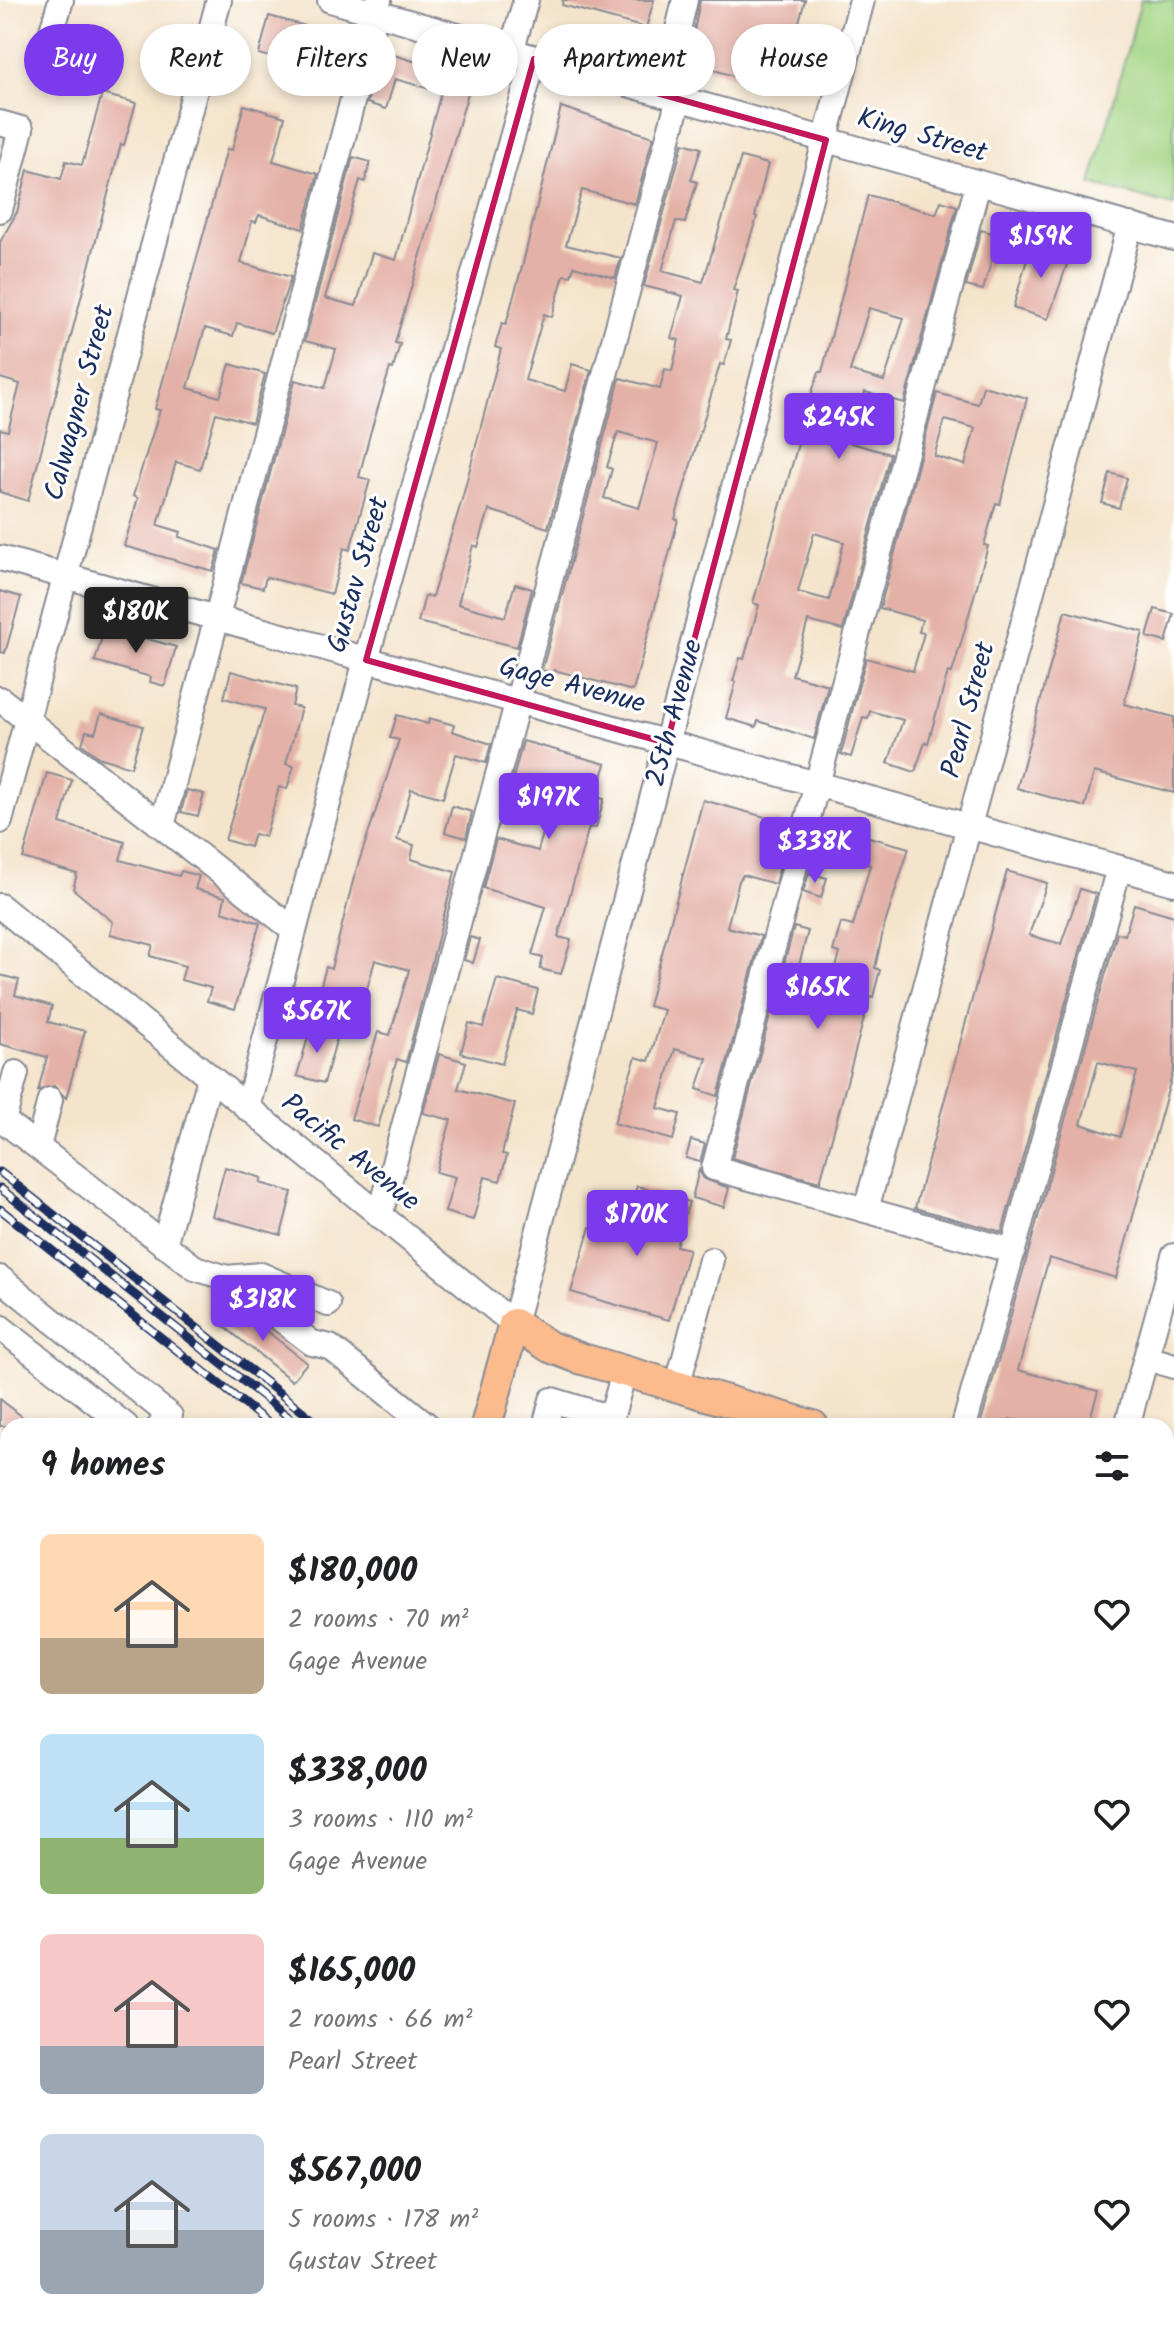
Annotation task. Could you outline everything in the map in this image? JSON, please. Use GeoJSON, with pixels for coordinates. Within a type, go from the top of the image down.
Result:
{"type":"FeatureCollection","features":[{"type":"Feature","properties":{"kind":"main road"},"geometry":{"type":"LineString","coordinates":[[514,1324],[550,1347],[624,1372],[785,1418]]}},
{"type":"Feature","properties":{"kind":"main road","name":"25th Avenue"},"geometry":{"type":"LineString","coordinates":[[488,1418],[514,1324]]}},
{"type":"Feature","properties":{"kind":"street"},"geometry":{"type":"LineString","coordinates":[[54,24],[61,0]]}},
{"type":"Feature","properties":{"kind":"street","name":"Calwagner Street"},"geometry":{"type":"LineString","coordinates":[[0,821],[219,0]]}},
{"type":"Feature","properties":{"kind":"street","name":"King Street"},"geometry":{"type":"LineString","coordinates":[[330,0],[377,6],[534,59]]}},
{"type":"Feature","properties":{"kind":"street","name":"Gustav Street"},"geometry":{"type":"LineString","coordinates":[[247,1108],[523,56],[526,0]]}},
{"type":"Feature","properties":{"kind":"street"},"geometry":{"type":"LineString","coordinates":[[682,24],[685,0]]}},
{"type":"Feature","properties":{"kind":"street","name":"25th Avenue"},"geometry":{"type":"LineString","coordinates":[[514,1324],[862,0]]}},
{"type":"Feature","properties":{"kind":"street"},"geometry":{"type":"LineString","coordinates":[[162,826],[377,6]]}},
{"type":"Feature","properties":{"kind":"street"},"geometry":{"type":"LineString","coordinates":[[380,1216],[518,702],[671,96]]}},
{"type":"Feature","properties":{"kind":"street","name":"King Street"},"geometry":{"type":"LineString","coordinates":[[671,96],[1174,238]]}},
{"type":"Feature","properties":{"kind":"street"},"geometry":{"type":"LineString","coordinates":[[0,123],[21,129],[0,210]]}},
{"type":"Feature","properties":{"kind":"street"},"geometry":{"type":"LineString","coordinates":[[978,184],[714,1168],[1013,1251]]}},
{"type":"Feature","properties":{"kind":"street","name":"Pearl Street"},"geometry":{"type":"LineString","coordinates":[[866,1210],[1130,225]]}},
{"type":"Feature","properties":{"kind":"street","name":"Gage Avenue"},"geometry":{"type":"LineString","coordinates":[[0,558],[1174,883]]}},
{"type":"Feature","properties":{"kind":"street"},"geometry":{"type":"LineString","coordinates":[[0,699],[294,930]]}},
{"type":"Feature","properties":{"kind":"street"},"geometry":{"type":"LineString","coordinates":[[966,1418],[1119,868]]}},
{"type":"Feature","properties":{"kind":"street","name":"Pacific Avenue"},"geometry":{"type":"LineString","coordinates":[[0,906],[514,1324]]}},
{"type":"Feature","properties":{"kind":"street"},"geometry":{"type":"LineString","coordinates":[[16,1073],[2,1120],[195,1268],[227,1278],[312,1343],[330,1347],[418,1418]]}},
{"type":"Feature","properties":{"kind":"street"},"geometry":{"type":"LineString","coordinates":[[164,1245],[210,1078]]}},
{"type":"Feature","properties":{"kind":"street"},"geometry":{"type":"LineString","coordinates":[[38,1147],[50,1100]]}},
{"type":"Feature","properties":{"kind":"street"},"geometry":{"type":"LineString","coordinates":[[1129,1418],[1174,1256]]}},
{"type":"Feature","properties":{"kind":"street"},"geometry":{"type":"LineString","coordinates":[[677,1387],[711,1260]]}},
{"type":"Feature","properties":{"kind":"street"},"geometry":{"type":"LineString","coordinates":[[227,1278],[261,1275],[328,1304]]}},
{"type":"Feature","properties":{"kind":"street"},"geometry":{"type":"LineString","coordinates":[[0,1278],[162,1418]]}},
{"type":"Feature","properties":{"kind":"street"},"geometry":{"type":"LineString","coordinates":[[0,1327],[116,1418]]}},
{"type":"Feature","properties":{"kind":"street"},"geometry":{"type":"LineString","coordinates":[[1147,1358],[1174,1366]]}},
{"type":"Feature","properties":{"kind":"street"},"geometry":{"type":"LineString","coordinates":[[611,1418],[624,1372]]}},
{"type":"Feature","properties":{"kind":"street"},"geometry":{"type":"LineString","coordinates":[[547,1418],[552,1400],[599,1418]]}},
{"type":"Feature","properties":{"kind":"highlighted area"},"geometry":{"type":"Polygon","coordinates":[[[534,59],[826,140],[667,743],[366,660],[534,59]]]}},
{"type":"Feature","properties":{"kind":"green space"},"geometry":{"type":"Polygon","coordinates":[[[1141,0],[1174,0],[1174,206],[1091,184],[1141,0]]]}},
{"type":"Feature","properties":{"kind":"building"},"geometry":{"type":"Polygon","coordinates":[[[563,0],[654,0],[647,24],[631,24],[562,5],[563,0]]]}},
{"type":"Feature","properties":{"kind":"building"},"geometry":{"type":"Polygon","coordinates":[[[700,0],[805,0],[798,24],[731,24],[731,75],[715,70],[715,24],[695,24],[700,0]]]}},
{"type":"Feature","properties":{"kind":"building"},"geometry":{"type":"Polygon","coordinates":[[[269,16],[298,24],[267,24],[267,56],[259,54],[269,16]]]}},
{"type":"Feature","properties":{"kind":"building"},"geometry":{"type":"Polygon","coordinates":[[[396,56],[412,61],[412,84],[396,79],[396,56]]]}},
{"type":"Feature","properties":{"kind":"building"},"geometry":{"type":"Polygon","coordinates":[[[101,96],[136,103],[124,145],[121,144],[28,501],[0,492],[0,429],[8,431],[20,384],[0,378],[0,242],[17,212],[28,170],[61,179],[66,161],[82,165],[101,96]]]}},
{"type":"Feature","properties":{"kind":"building"},"geometry":{"type":"Polygon","coordinates":[[[369,96],[390,96],[386,109],[367,103],[369,96]]]}},
{"type":"Feature","properties":{"kind":"building"},"geometry":{"type":"Polygon","coordinates":[[[440,96],[467,96],[395,343],[400,344],[393,369],[390,368],[359,477],[370,480],[350,550],[344,548],[332,594],[266,577],[263,588],[241,583],[295,380],[325,388],[336,349],[305,341],[353,157],[370,162],[365,182],[360,180],[325,298],[356,306],[372,253],[396,260],[440,96]]]}},
{"type":"Feature","properties":{"kind":"building"},"geometry":{"type":"Polygon","coordinates":[[[244,105],[285,117],[273,161],[318,174],[303,229],[259,215],[256,222],[252,221],[241,263],[291,277],[272,333],[237,323],[233,336],[205,328],[188,388],[220,397],[230,364],[265,374],[252,423],[216,413],[200,469],[176,462],[158,525],[181,532],[179,537],[219,550],[213,571],[124,546],[138,498],[133,496],[160,410],[155,409],[227,149],[232,150],[244,105]]]}},
{"type":"Feature","properties":{"kind":"building"},"geometry":{"type":"Polygon","coordinates":[[[561,107],[653,137],[635,204],[582,190],[566,245],[621,258],[615,278],[574,266],[571,276],[564,275],[552,317],[544,314],[525,380],[565,391],[572,364],[591,370],[548,528],[489,510],[478,547],[473,545],[458,604],[505,617],[515,584],[532,589],[517,647],[418,622],[425,596],[432,597],[461,503],[501,349],[495,347],[502,323],[506,324],[523,263],[561,107]]]}},
{"type":"Feature","properties":{"kind":"building"},"geometry":{"type":"Polygon","coordinates":[[[683,143],[701,148],[691,180],[697,182],[685,223],[676,221],[662,271],[703,282],[741,157],[768,164],[757,217],[733,290],[738,291],[726,339],[731,340],[724,365],[720,364],[675,519],[678,520],[633,691],[554,670],[553,673],[542,670],[620,378],[660,389],[665,369],[672,371],[679,340],[671,338],[683,296],[644,286],[683,143]],[[618,432],[607,467],[612,469],[604,498],[639,508],[658,443],[618,432]]]}},
{"type":"Feature","properties":{"kind":"building"},"geometry":{"type":"Polygon","coordinates":[[[868,195],[936,214],[941,201],[957,206],[904,403],[865,392],[851,443],[890,454],[843,630],[808,621],[792,675],[828,685],[814,739],[758,721],[756,727],[726,718],[736,682],[733,681],[740,658],[744,659],[759,605],[753,603],[798,444],[794,443],[819,372],[822,372],[868,195]],[[869,308],[850,371],[884,381],[904,318],[869,308]],[[814,533],[798,592],[829,600],[844,542],[814,533]]]}},
{"type":"Feature","properties":{"kind":"building"},"geometry":{"type":"Polygon","coordinates":[[[981,230],[999,235],[983,290],[966,286],[981,230]]]}},
{"type":"Feature","properties":{"kind":"building"},"geometry":{"type":"Polygon","coordinates":[[[1032,242],[1071,253],[1048,319],[1013,308],[1032,242]]]}},
{"type":"Feature","properties":{"kind":"building"},"geometry":{"type":"Polygon","coordinates":[[[983,386],[1027,398],[1000,504],[996,503],[984,545],[988,546],[961,643],[952,673],[948,672],[928,743],[925,742],[915,772],[888,763],[903,720],[870,711],[868,718],[863,717],[851,757],[841,754],[866,658],[913,671],[924,633],[919,632],[922,620],[880,608],[937,393],[978,404],[983,386]],[[945,420],[934,456],[965,465],[975,428],[945,420]]]}},
{"type":"Feature","properties":{"kind":"building"},"geometry":{"type":"Polygon","coordinates":[[[1110,473],[1127,478],[1119,508],[1102,503],[1110,473]]]}},
{"type":"Feature","properties":{"kind":"building"},"geometry":{"type":"Polygon","coordinates":[[[0,591],[21,597],[5,653],[0,652],[0,591]]]}},
{"type":"Feature","properties":{"kind":"building"},"geometry":{"type":"Polygon","coordinates":[[[1155,609],[1174,614],[1166,642],[1147,637],[1155,609]]]}},
{"type":"Feature","properties":{"kind":"building"},"geometry":{"type":"Polygon","coordinates":[[[1065,611],[1143,632],[1124,704],[1174,717],[1174,793],[1094,772],[1085,807],[1017,788],[1065,611]]]}},
{"type":"Feature","properties":{"kind":"building"},"geometry":{"type":"Polygon","coordinates":[[[105,627],[176,647],[165,686],[150,682],[151,677],[95,661],[105,627]]]}},
{"type":"Feature","properties":{"kind":"building"},"geometry":{"type":"Polygon","coordinates":[[[231,671],[296,689],[292,706],[301,708],[286,764],[294,766],[287,789],[279,787],[265,837],[254,834],[250,847],[225,840],[265,709],[224,698],[231,671]]]}},
{"type":"Feature","properties":{"kind":"building"},"geometry":{"type":"Polygon","coordinates":[[[101,714],[143,726],[131,767],[98,757],[82,744],[86,731],[95,733],[101,714]]]}},
{"type":"Feature","properties":{"kind":"building"},"geometry":{"type":"Polygon","coordinates":[[[397,715],[428,724],[429,718],[454,725],[452,731],[491,744],[486,763],[456,754],[443,798],[411,789],[397,840],[414,845],[411,859],[455,872],[406,1062],[397,1059],[378,1127],[351,1119],[378,1032],[390,1035],[409,970],[375,960],[362,1007],[318,995],[326,967],[331,969],[354,877],[399,740],[390,738],[397,715]]]}},
{"type":"Feature","properties":{"kind":"building"},"geometry":{"type":"Polygon","coordinates":[[[523,741],[606,764],[596,797],[604,799],[596,828],[589,827],[558,937],[571,940],[561,974],[540,969],[543,958],[532,955],[546,907],[483,888],[496,839],[538,851],[548,815],[550,805],[509,793],[523,741]]]}},
{"type":"Feature","properties":{"kind":"building"},"geometry":{"type":"Polygon","coordinates":[[[47,773],[72,780],[60,823],[125,842],[120,860],[179,876],[181,871],[199,876],[195,889],[225,897],[222,911],[260,923],[235,1009],[207,1001],[211,988],[181,980],[185,966],[150,956],[153,945],[110,934],[113,922],[73,889],[77,874],[23,858],[47,773]]]}},
{"type":"Feature","properties":{"kind":"building"},"geometry":{"type":"Polygon","coordinates":[[[187,790],[204,794],[198,816],[181,812],[187,790]]]}},
{"type":"Feature","properties":{"kind":"building"},"geometry":{"type":"Polygon","coordinates":[[[703,800],[783,822],[772,862],[780,865],[775,884],[743,875],[739,881],[727,927],[761,936],[718,1096],[697,1089],[707,1058],[675,1049],[658,1108],[680,1114],[673,1140],[614,1123],[636,1057],[649,1061],[664,1010],[648,1006],[703,800]]]}},
{"type":"Feature","properties":{"kind":"building"},"geometry":{"type":"Polygon","coordinates":[[[452,806],[472,812],[466,838],[445,832],[452,806]]]}},
{"type":"Feature","properties":{"kind":"building"},"geometry":{"type":"Polygon","coordinates":[[[843,830],[909,848],[884,927],[875,968],[880,970],[873,997],[870,996],[820,1182],[732,1158],[794,927],[808,931],[794,984],[829,994],[840,953],[833,951],[841,923],[853,926],[870,865],[836,855],[843,830]]]}},
{"type":"Feature","properties":{"kind":"building"},"geometry":{"type":"Polygon","coordinates":[[[1007,871],[1047,883],[1029,935],[1061,944],[1080,889],[1096,894],[1002,1232],[915,1208],[1007,871]]]}},
{"type":"Feature","properties":{"kind":"building"},"geometry":{"type":"Polygon","coordinates":[[[809,873],[827,878],[821,898],[803,892],[809,873]]]}},
{"type":"Feature","properties":{"kind":"building"},"geometry":{"type":"Polygon","coordinates":[[[1134,904],[1174,916],[1174,1068],[1116,1278],[1049,1258],[1018,1370],[1098,1391],[1090,1418],[982,1418],[1117,933],[1125,935],[1134,904]],[[1098,1062],[1081,1124],[1120,1137],[1137,1072],[1098,1062]]]}},
{"type":"Feature","properties":{"kind":"building"},"geometry":{"type":"Polygon","coordinates":[[[470,937],[480,940],[473,963],[464,960],[470,937]]]}},
{"type":"Feature","properties":{"kind":"building"},"geometry":{"type":"Polygon","coordinates":[[[0,975],[19,980],[15,995],[52,1006],[48,1022],[85,1031],[66,1098],[54,1086],[38,1091],[47,1057],[0,1044],[0,975]]]}},
{"type":"Feature","properties":{"kind":"building"},"geometry":{"type":"Polygon","coordinates":[[[497,979],[538,990],[532,1014],[517,1010],[502,1064],[461,1053],[469,1023],[483,1027],[497,979]]]}},
{"type":"Feature","properties":{"kind":"building"},"geometry":{"type":"Polygon","coordinates":[[[311,1026],[338,1034],[324,1083],[297,1076],[311,1026]]]}},
{"type":"Feature","properties":{"kind":"building"},"geometry":{"type":"Polygon","coordinates":[[[439,1054],[466,1062],[458,1089],[515,1104],[502,1154],[507,1155],[500,1181],[485,1177],[473,1220],[445,1212],[455,1177],[436,1172],[451,1120],[423,1113],[439,1054]]]}},
{"type":"Feature","properties":{"kind":"building"},"geometry":{"type":"Polygon","coordinates":[[[691,1140],[705,1144],[700,1162],[686,1158],[691,1140]]]}},
{"type":"Feature","properties":{"kind":"building"},"geometry":{"type":"Polygon","coordinates":[[[225,1167],[262,1178],[260,1183],[292,1192],[281,1235],[212,1216],[225,1167]]]}},
{"type":"Feature","properties":{"kind":"building"},"geometry":{"type":"Polygon","coordinates":[[[699,1170],[704,1179],[729,1188],[724,1207],[692,1198],[699,1170]]]}},
{"type":"Feature","properties":{"kind":"building"},"geometry":{"type":"Polygon","coordinates":[[[637,1186],[689,1202],[676,1246],[689,1249],[669,1320],[571,1292],[590,1227],[622,1237],[637,1186]]]}},
{"type":"Feature","properties":{"kind":"building"},"geometry":{"type":"Polygon","coordinates":[[[234,1305],[307,1363],[292,1381],[220,1323],[234,1305]]]}},
{"type":"Feature","properties":{"kind":"building"},"geometry":{"type":"Polygon","coordinates":[[[0,1399],[24,1418],[0,1418],[0,1399]]]}},
{"type":"Feature","properties":{"kind":"railway"},"geometry":{"type":"LineString","coordinates":[[0,1172],[311,1418]]}},
{"type":"Feature","properties":{"kind":"railway"},"geometry":{"type":"LineString","coordinates":[[0,1188],[290,1418]]}},
{"type":"Feature","properties":{"kind":"railway"},"geometry":{"type":"LineString","coordinates":[[0,1209],[262,1418]]}}]}
